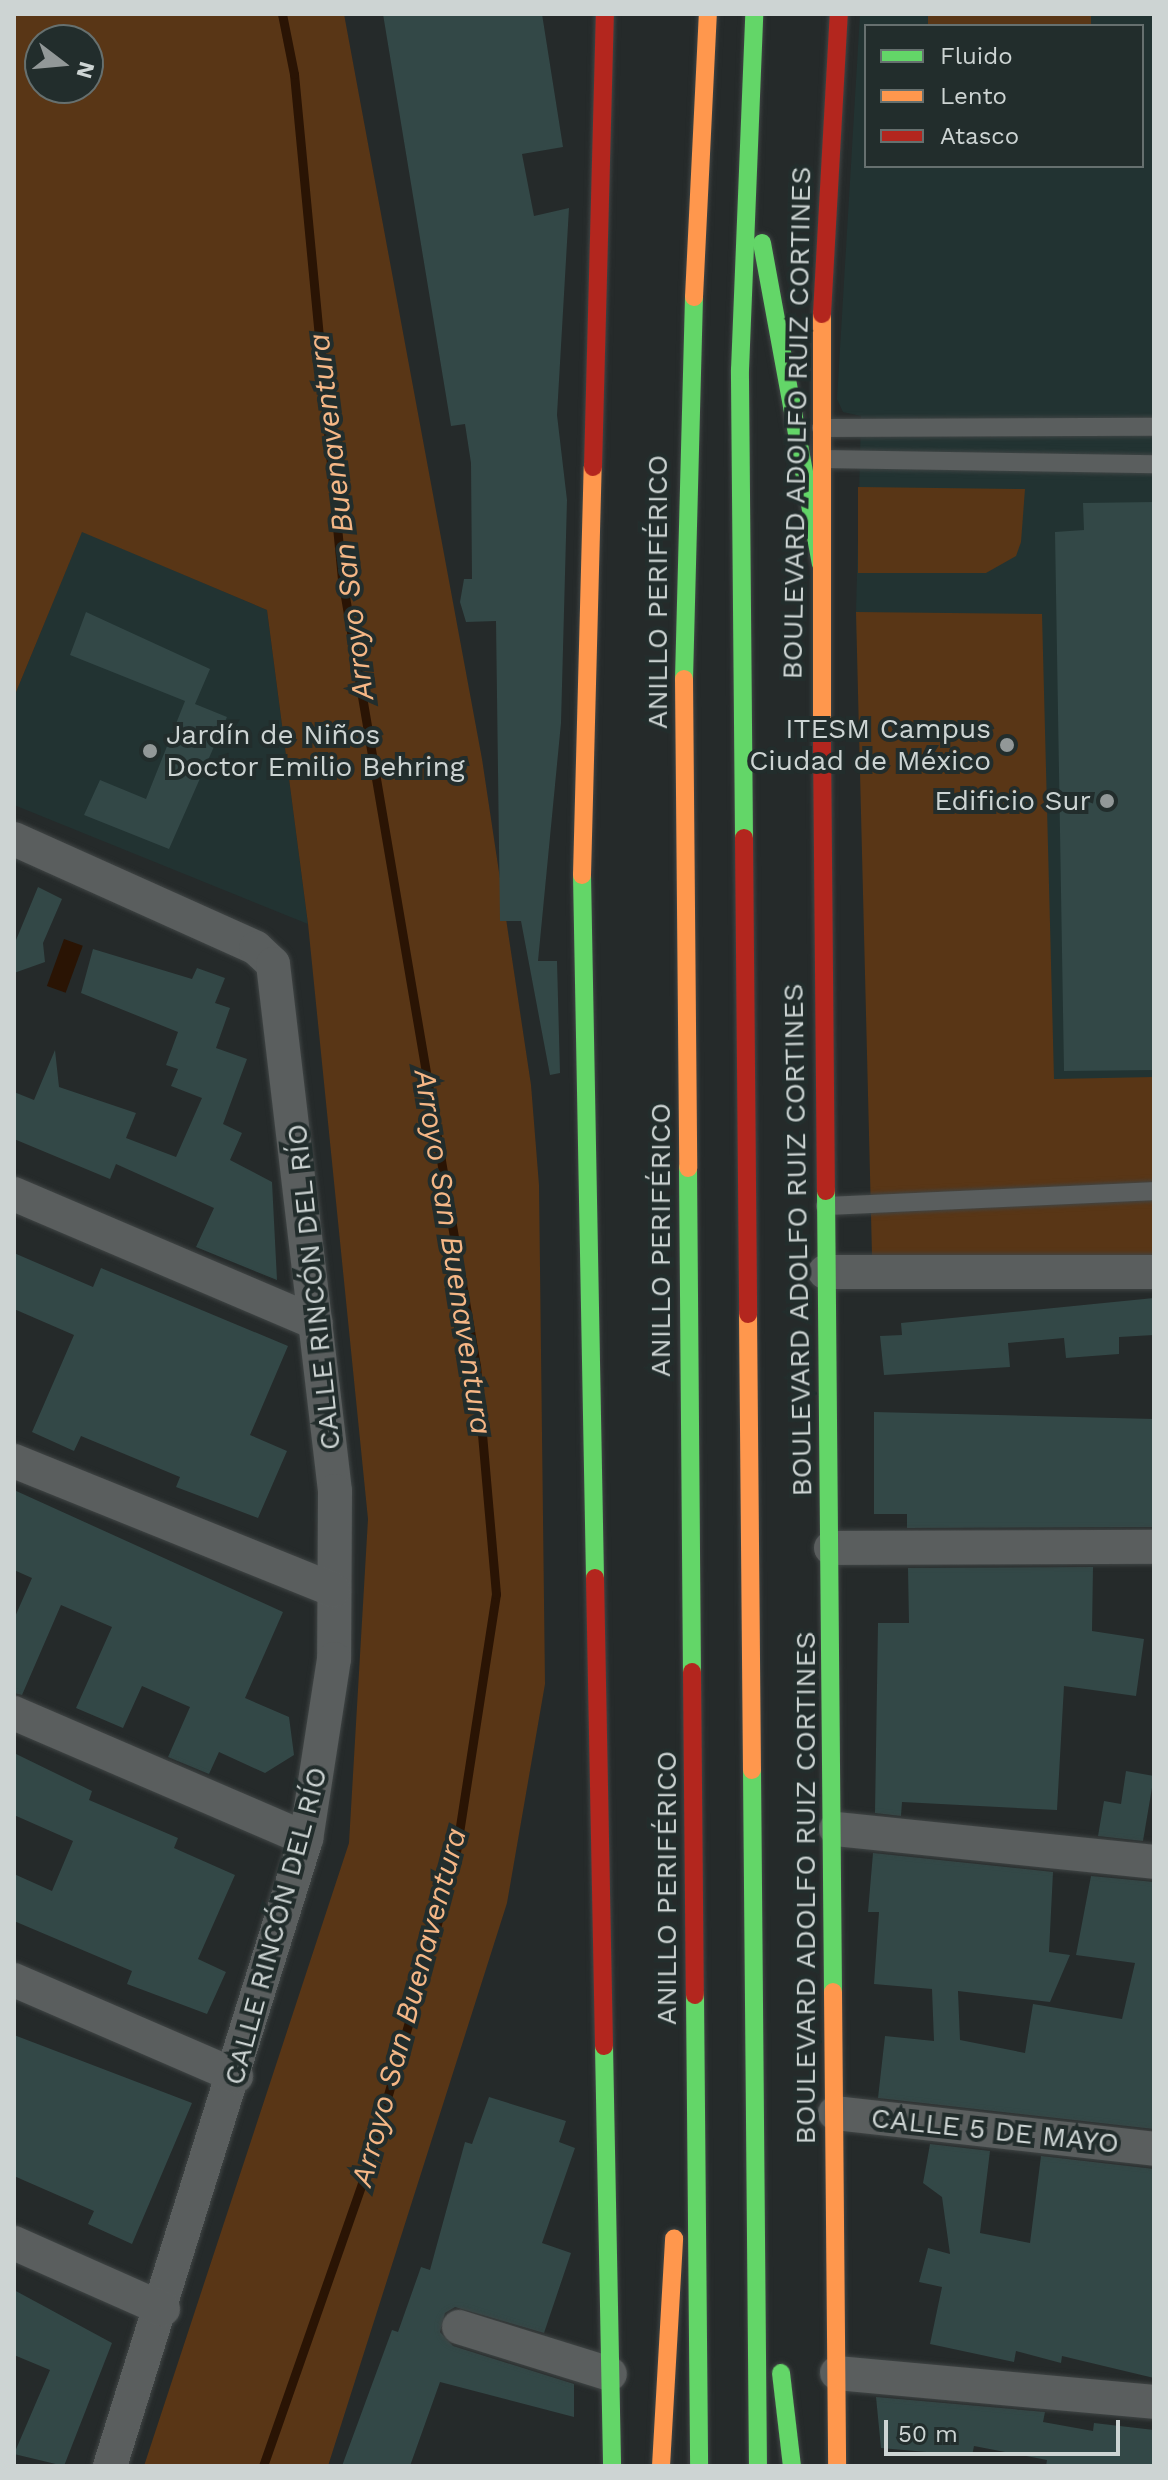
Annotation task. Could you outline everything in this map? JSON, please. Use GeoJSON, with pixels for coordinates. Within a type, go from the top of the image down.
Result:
{"type":"FeatureCollection","features":[{"type":"Feature","properties":{"kind":"main road"},"geometry":{"type":"LineString","coordinates":[[605,14],[582,889],[612,2466]]}},
{"type":"Feature","properties":{"kind":"main road","name":"ANILLO PERIFÉRICO"},"geometry":{"type":"LineString","coordinates":[[699,2466],[683,513],[708,14]]}},
{"type":"Feature","properties":{"kind":"main road"},"geometry":{"type":"LineString","coordinates":[[754,14],[745,152],[740,370],[758,2466]]}},
{"type":"Feature","properties":{"kind":"main road","name":"BOULEVARD ADOLFO RUIZ CORTINES"},"geometry":{"type":"LineString","coordinates":[[837,2466],[836,1829],[823,1206],[821,428],[839,14]]}},
{"type":"Feature","properties":{"kind":"main road"},"geometry":{"type":"LineString","coordinates":[[745,152],[821,564]]}},
{"type":"Feature","properties":{"kind":"main road"},"geometry":{"type":"LineString","coordinates":[[661,2466],[668,2290],[697,2114]]}},
{"type":"Feature","properties":{"kind":"main road"},"geometry":{"type":"LineString","coordinates":[[757,2255],[792,2466]]}},
{"type":"Feature","properties":{"kind":"street","name":"CALLE RINCÓN DEL RÍO"},"geometry":{"type":"LineString","coordinates":[[14,839],[256,948],[281,985],[335,1491],[327,1739],[306,1839],[236,2076],[110,2466]]}},
{"type":"Feature","properties":{"kind":"street"},"geometry":{"type":"LineString","coordinates":[[14,1194],[316,1323]]}},
{"type":"Feature","properties":{"kind":"street"},"geometry":{"type":"LineString","coordinates":[[825,1272],[1154,1272]]}},
{"type":"Feature","properties":{"kind":"street"},"geometry":{"type":"LineString","coordinates":[[14,1461],[334,1590]]}},
{"type":"Feature","properties":{"kind":"street"},"geometry":{"type":"LineString","coordinates":[[831,1548],[1154,1547]]}},
{"type":"Feature","properties":{"kind":"street"},"geometry":{"type":"LineString","coordinates":[[14,1713],[306,1839]]}},
{"type":"Feature","properties":{"kind":"street"},"geometry":{"type":"LineString","coordinates":[[836,1829],[1154,1862]]}},
{"type":"Feature","properties":{"kind":"street"},"geometry":{"type":"LineString","coordinates":[[14,1980],[236,2076]]}},
{"type":"Feature","properties":{"kind":"street","name":"CALLE 5 DE MAYO"},"geometry":{"type":"LineString","coordinates":[[835,2113],[1154,2149]]}},
{"type":"Feature","properties":{"kind":"street"},"geometry":{"type":"LineString","coordinates":[[14,2243],[163,2309]]}},
{"type":"Feature","properties":{"kind":"street"},"geometry":{"type":"LineString","coordinates":[[459,2327],[610,2374]]}},
{"type":"Feature","properties":{"kind":"street"},"geometry":{"type":"LineString","coordinates":[[837,2373],[1154,2402]]}},
{"type":"Feature","properties":{"kind":"lane"},"geometry":{"type":"LineString","coordinates":[[821,428],[1154,427]]}},
{"type":"Feature","properties":{"kind":"lane"},"geometry":{"type":"LineString","coordinates":[[822,459],[1154,464]]}},
{"type":"Feature","properties":{"kind":"lane"},"geometry":{"type":"LineString","coordinates":[[823,1206],[1154,1191]]}},
{"type":"Feature","properties":{"kind":"shaded area"},"geometry":{"type":"Polygon","coordinates":[[[14,14],[344,14],[482,759],[531,1085],[539,1185],[545,1684],[507,1903],[328,2466],[144,2466],[349,1843],[368,1519],[308,924],[267,610],[82,532],[14,697],[14,14]]]}},
{"type":"Feature","properties":{"kind":"shaded area","name":"ITESM Campus Ciudad de México"},"geometry":{"type":"Polygon","coordinates":[[[860,14],[1154,14],[1154,1255],[864,878],[856,612],[861,416],[843,412],[837,399],[860,14]]]}},
{"type":"Feature","properties":{"kind":"shaded area"},"geometry":{"type":"Polygon","coordinates":[[[928,14],[1091,14],[1091,24],[928,24],[928,14]]]}},
{"type":"Feature","properties":{"kind":"shaded area"},"geometry":{"type":"Polygon","coordinates":[[[858,487],[1025,489],[1021,542],[1016,556],[986,573],[858,573],[858,487]]]}},
{"type":"Feature","properties":{"kind":"shaded area","name":"Jardín de Niños Doctor Emilio Behring"},"geometry":{"type":"Polygon","coordinates":[[[82,531],[267,610],[308,924],[14,805],[14,697],[82,531]]]}},
{"type":"Feature","properties":{"kind":"shaded area"},"geometry":{"type":"Polygon","coordinates":[[[856,612],[1042,614],[1054,1079],[1154,1077],[1154,1255],[872,1255],[856,612]]]}},
{"type":"Feature","properties":{"kind":"shaded area"},"geometry":{"type":"Polygon","coordinates":[[[64,939],[83,946],[66,993],[47,986],[64,939]]]}},
{"type":"Feature","properties":{"kind":"building"},"geometry":{"type":"Polygon","coordinates":[[[383,14],[542,14],[563,147],[522,154],[534,216],[569,208],[557,415],[567,500],[561,723],[538,961],[557,961],[560,1073],[550,1075],[521,921],[500,921],[496,621],[466,622],[460,602],[464,579],[472,579],[471,463],[465,424],[451,426],[383,14]]]}},
{"type":"Feature","properties":{"kind":"building","name":"Edificio Sur"},"geometry":{"type":"Polygon","coordinates":[[[1154,502],[1154,1070],[1064,1071],[1055,532],[1084,530],[1083,503],[1154,502]]]}},
{"type":"Feature","properties":{"kind":"building"},"geometry":{"type":"Polygon","coordinates":[[[86,612],[210,669],[195,704],[227,717],[169,849],[84,815],[100,780],[146,799],[185,701],[70,655],[86,612]]]}},
{"type":"Feature","properties":{"kind":"building"},"geometry":{"type":"Polygon","coordinates":[[[38,887],[62,899],[43,943],[45,962],[14,973],[14,945],[38,887]]]}},
{"type":"Feature","properties":{"kind":"building"},"geometry":{"type":"Polygon","coordinates":[[[93,949],[192,979],[197,968],[225,978],[215,1003],[230,1008],[216,1048],[247,1059],[223,1124],[242,1133],[230,1160],[272,1182],[277,1280],[196,1247],[214,1208],[116,1164],[110,1179],[14,1139],[14,1092],[34,1100],[55,1050],[59,1087],[136,1113],[126,1138],[176,1157],[202,1098],[171,1086],[178,1069],[166,1065],[178,1032],[81,993],[93,949]]]}},
{"type":"Feature","properties":{"kind":"building"},"geometry":{"type":"Polygon","coordinates":[[[14,1253],[93,1287],[101,1268],[288,1346],[250,1435],[287,1451],[258,1518],[176,1487],[180,1477],[81,1436],[74,1451],[32,1432],[74,1335],[14,1309],[14,1253]]]}},
{"type":"Feature","properties":{"kind":"building"},"geometry":{"type":"Polygon","coordinates":[[[1154,1298],[1154,1335],[1119,1337],[1119,1354],[1066,1358],[1064,1338],[1008,1343],[1010,1367],[884,1375],[880,1336],[902,1335],[901,1323],[1154,1298]]]}},
{"type":"Feature","properties":{"kind":"building"},"geometry":{"type":"Polygon","coordinates":[[[874,1412],[1154,1419],[1154,1527],[907,1528],[907,1514],[874,1514],[874,1412]]]}},
{"type":"Feature","properties":{"kind":"building"},"geometry":{"type":"Polygon","coordinates":[[[14,1490],[283,1612],[245,1698],[289,1717],[294,1755],[265,1773],[219,1752],[209,1774],[168,1757],[190,1707],[142,1686],[123,1728],[76,1708],[112,1627],[61,1605],[22,1695],[14,1693],[14,1619],[32,1578],[14,1570],[14,1490]]]}},
{"type":"Feature","properties":{"kind":"building"},"geometry":{"type":"Polygon","coordinates":[[[1093,1567],[1092,1631],[1144,1639],[1136,1696],[1064,1686],[1057,1810],[902,1802],[901,1816],[875,1813],[878,1623],[909,1623],[908,1568],[1093,1567]]]}},
{"type":"Feature","properties":{"kind":"building"},"geometry":{"type":"Polygon","coordinates":[[[14,1753],[92,1791],[89,1800],[178,1838],[174,1848],[235,1875],[198,1959],[226,1972],[207,2014],[127,1984],[132,1971],[14,1921],[14,1874],[52,1891],[73,1841],[14,1815],[14,1753]]]}},
{"type":"Feature","properties":{"kind":"building"},"geometry":{"type":"Polygon","coordinates":[[[1126,1771],[1154,1776],[1143,1841],[1098,1836],[1104,1801],[1121,1804],[1126,1771]]]}},
{"type":"Feature","properties":{"kind":"building"},"geometry":{"type":"Polygon","coordinates":[[[873,1853],[1053,1872],[1049,1952],[1070,1955],[1050,2002],[958,1991],[960,2040],[1025,2053],[1033,2004],[1122,2019],[1135,1963],[1076,1955],[1091,1876],[1154,1882],[1154,2129],[878,2098],[885,2036],[934,2041],[932,1989],[874,1984],[879,1912],[868,1912],[873,1853]]]}},
{"type":"Feature","properties":{"kind":"building"},"geometry":{"type":"Polygon","coordinates":[[[14,2035],[192,2103],[132,2244],[88,2224],[94,2211],[14,2176],[14,2035]]]}},
{"type":"Feature","properties":{"kind":"building"},"geometry":{"type":"Polygon","coordinates":[[[489,2097],[566,2121],[559,2142],[575,2148],[542,2243],[571,2253],[544,2333],[455,2307],[445,2313],[440,2332],[453,2346],[574,2384],[574,2417],[440,2382],[410,2466],[342,2466],[392,2330],[398,2332],[421,2267],[430,2270],[465,2142],[472,2144],[489,2097]]]}},
{"type":"Feature","properties":{"kind":"building"},"geometry":{"type":"Polygon","coordinates":[[[930,2144],[990,2151],[980,2233],[1030,2243],[1041,2156],[1154,2169],[1154,2378],[1062,2356],[1061,2363],[1016,2351],[1014,2362],[930,2344],[942,2287],[919,2282],[928,2248],[950,2254],[942,2197],[923,2183],[930,2144]]]}},
{"type":"Feature","properties":{"kind":"building"},"geometry":{"type":"Polygon","coordinates":[[[14,2290],[112,2343],[64,2466],[14,2454],[50,2370],[14,2355],[14,2290]]]}},
{"type":"Feature","properties":{"kind":"building"},"geometry":{"type":"Polygon","coordinates":[[[876,2397],[1045,2412],[1043,2422],[1093,2431],[1094,2423],[1154,2430],[1154,2466],[1046,2466],[1047,2460],[974,2446],[972,2456],[881,2448],[876,2397]]]}},
{"type":"Feature","properties":{"kind":"waterway","name":"Arroyo San Buenaventura"},"geometry":{"type":"LineString","coordinates":[[263,2466],[365,2175],[454,1865],[496,1594],[476,1366],[342,579],[294,74],[282,14]]}},
{"type":"Feature","properties":{"kind":"traffic: fast"},"geometry":{"type":"LineString","coordinates":[[744,838],[740,370],[754,14]]}},
{"type":"Feature","properties":{"kind":"traffic: fast"},"geometry":{"type":"LineString","coordinates":[[762,243],[821,564]]}},
{"type":"Feature","properties":{"kind":"traffic: fast"},"geometry":{"type":"LineString","coordinates":[[684,679],[694,297]]}},
{"type":"Feature","properties":{"kind":"traffic: fast"},"geometry":{"type":"LineString","coordinates":[[582,875],[595,1578]]}},
{"type":"Feature","properties":{"kind":"traffic: fast"},"geometry":{"type":"LineString","coordinates":[[688,1168],[692,1672]]}},
{"type":"Feature","properties":{"kind":"traffic: fast"},"geometry":{"type":"LineString","coordinates":[[826,1191],[833,1992]]}},
{"type":"Feature","properties":{"kind":"traffic: fast"},"geometry":{"type":"LineString","coordinates":[[752,1770],[758,2466]]}},
{"type":"Feature","properties":{"kind":"traffic: fast"},"geometry":{"type":"LineString","coordinates":[[695,1995],[699,2466]]}},
{"type":"Feature","properties":{"kind":"traffic: fast"},"geometry":{"type":"LineString","coordinates":[[604,2046],[612,2466]]}},
{"type":"Feature","properties":{"kind":"traffic: fast"},"geometry":{"type":"LineString","coordinates":[[781,2373],[792,2466]]}},
{"type":"Feature","properties":{"kind":"traffic: slow"},"geometry":{"type":"LineString","coordinates":[[694,297],[708,14]]}},
{"type":"Feature","properties":{"kind":"traffic: slow"},"geometry":{"type":"LineString","coordinates":[[822,314],[822,742]]}},
{"type":"Feature","properties":{"kind":"traffic: slow"},"geometry":{"type":"LineString","coordinates":[[582,875],[593,467]]}},
{"type":"Feature","properties":{"kind":"traffic: slow"},"geometry":{"type":"LineString","coordinates":[[684,679],[688,1168]]}},
{"type":"Feature","properties":{"kind":"traffic: slow"},"geometry":{"type":"LineString","coordinates":[[748,1314],[752,1770]]}},
{"type":"Feature","properties":{"kind":"traffic: slow"},"geometry":{"type":"LineString","coordinates":[[833,1992],[837,2466]]}},
{"type":"Feature","properties":{"kind":"traffic: slow"},"geometry":{"type":"LineString","coordinates":[[661,2466],[674,2238]]}},
{"type":"Feature","properties":{"kind":"traffic: jam"},"geometry":{"type":"LineString","coordinates":[[593,467],[605,14]]}},
{"type":"Feature","properties":{"kind":"traffic: jam"},"geometry":{"type":"LineString","coordinates":[[822,314],[839,14]]}},
{"type":"Feature","properties":{"kind":"traffic: jam"},"geometry":{"type":"LineString","coordinates":[[822,742],[826,1191]]}},
{"type":"Feature","properties":{"kind":"traffic: jam"},"geometry":{"type":"LineString","coordinates":[[744,838],[748,1314]]}},
{"type":"Feature","properties":{"kind":"traffic: jam"},"geometry":{"type":"LineString","coordinates":[[595,1578],[604,2046]]}},
{"type":"Feature","properties":{"kind":"traffic: jam"},"geometry":{"type":"LineString","coordinates":[[692,1672],[695,1995]]}},
{"type":"Feature","properties":{"kind":"place","name":"ITESM Campus Ciudad de México"},"geometry":{"type":"Point","coordinates":[1007,745]}},
{"type":"Feature","properties":{"kind":"place","name":"Jardín de Niños Doctor Emilio Behring"},"geometry":{"type":"Point","coordinates":[150,751]}},
{"type":"Feature","properties":{"kind":"place","name":"Edificio Sur"},"geometry":{"type":"Point","coordinates":[1107,801]}}]}
